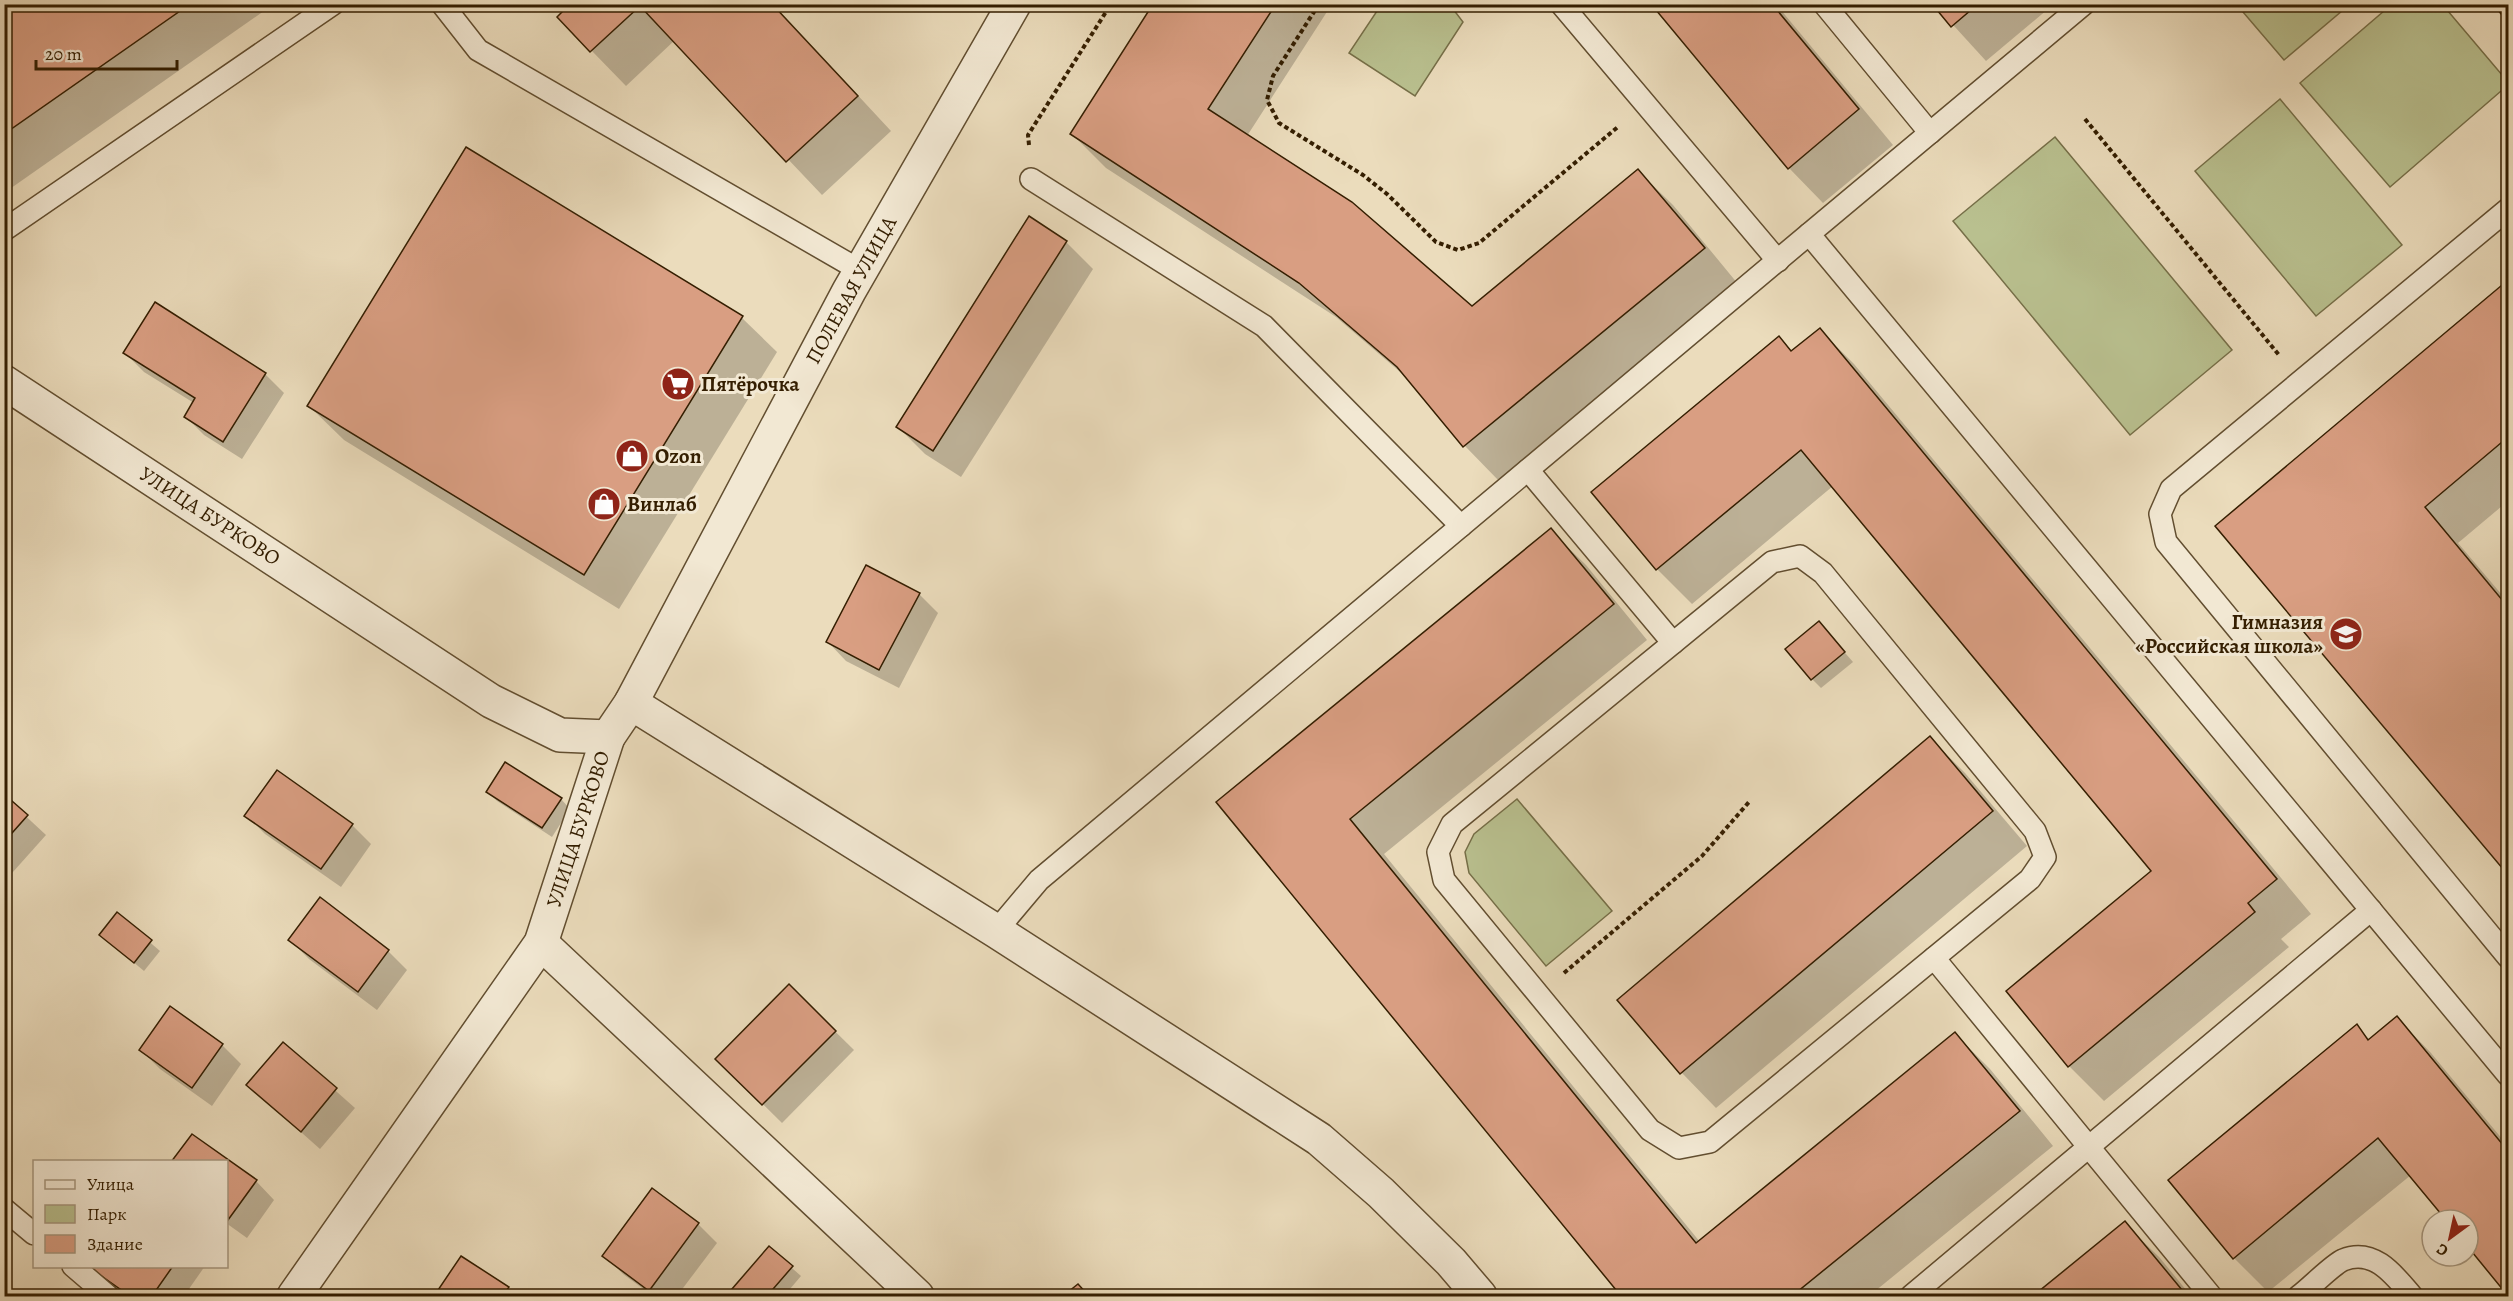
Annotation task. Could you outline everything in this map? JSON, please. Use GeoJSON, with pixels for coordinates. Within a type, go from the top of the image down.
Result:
{"type":"FeatureCollection","features":[{"type":"Feature","properties":{"kind":"street","name":"ПОЛЕВАЯ УЛИЦА"},"geometry":{"type":"LineString","coordinates":[[608,737],[631,703],[861,271],[1014,4]]}},
{"type":"Feature","properties":{"kind":"street","name":"УЛИЦА БУРКОВО"},"geometry":{"type":"LineString","coordinates":[[4,382],[491,700],[560,735],[608,737],[541,943],[294,1296]]}},
{"type":"Feature","properties":{"kind":"street"},"geometry":{"type":"LineString","coordinates":[[631,703],[996,931],[1319,1139],[1381,1192],[1451,1262],[1480,1296]]}},
{"type":"Feature","properties":{"kind":"street"},"geometry":{"type":"LineString","coordinates":[[541,943],[917,1296]]}},
{"type":"Feature","properties":{"kind":"lane"},"geometry":{"type":"LineString","coordinates":[[442,4],[478,50],[861,271]]}},
{"type":"Feature","properties":{"kind":"lane"},"geometry":{"type":"LineString","coordinates":[[1561,4],[1778,261]]}},
{"type":"Feature","properties":{"kind":"lane"},"geometry":{"type":"LineString","coordinates":[[1824,4],[1930,133]]}},
{"type":"Feature","properties":{"kind":"lane"},"geometry":{"type":"LineString","coordinates":[[996,931],[1040,880],[2084,4]]}},
{"type":"Feature","properties":{"kind":"lane"},"geometry":{"type":"LineString","coordinates":[[4,230],[327,6]]}},
{"type":"Feature","properties":{"kind":"lane"},"geometry":{"type":"LineString","coordinates":[[1031,178],[1264,326],[1461,526]]}},
{"type":"Feature","properties":{"kind":"lane"},"geometry":{"type":"LineString","coordinates":[[2508,208],[2171,489],[2160,514],[2166,542],[2508,957]]}},
{"type":"Feature","properties":{"kind":"lane"},"geometry":{"type":"LineString","coordinates":[[1809,234],[2508,1075]]}},
{"type":"Feature","properties":{"kind":"lane"},"geometry":{"type":"LineString","coordinates":[[1528,470],[1673,643]]}},
{"type":"Feature","properties":{"kind":"lane"},"geometry":{"type":"LineString","coordinates":[[1800,556],[1823,573],[2035,831],[2045,857],[2030,879],[1710,1142],[1679,1148],[1650,1131],[1444,880],[1438,852],[1452,824],[1673,643],[1772,562],[1800,556]]}},
{"type":"Feature","properties":{"kind":"lane"},"geometry":{"type":"LineString","coordinates":[[1911,1296],[2371,910]]}},
{"type":"Feature","properties":{"kind":"lane"},"geometry":{"type":"LineString","coordinates":[[1934,958],[2211,1296]]}},
{"type":"Feature","properties":{"kind":"lane"},"geometry":{"type":"LineString","coordinates":[[4,1209],[33,1233]]}},
{"type":"Feature","properties":{"kind":"lane"},"geometry":{"type":"LineString","coordinates":[[2299,1296],[2343,1260],[2367,1257],[2389,1269],[2412,1296]]}},
{"type":"Feature","properties":{"kind":"lane"},"geometry":{"type":"LineString","coordinates":[[75,1268],[108,1296]]}},
{"type":"Feature","properties":{"kind":"path"},"geometry":{"type":"LineString","coordinates":[[1031,178],[1028,135],[1111,4]]}},
{"type":"Feature","properties":{"kind":"path"},"geometry":{"type":"LineString","coordinates":[[1319,4],[1273,76],[1267,100],[1279,123],[1364,175],[1436,242],[1458,250],[1479,243],[1645,104]]}},
{"type":"Feature","properties":{"kind":"path"},"geometry":{"type":"LineString","coordinates":[[2495,4],[2508,21]]}},
{"type":"Feature","properties":{"kind":"path"},"geometry":{"type":"LineString","coordinates":[[2085,119],[2301,381]]}},
{"type":"Feature","properties":{"kind":"path"},"geometry":{"type":"LineString","coordinates":[[1538,995],[1702,856],[1749,802]]}},
{"type":"Feature","properties":{"kind":"green space"},"geometry":{"type":"Polygon","coordinates":[[[2442,4],[2508,82],[2508,85],[2390,187],[2300,83],[2391,5],[2442,4]]]}},
{"type":"Feature","properties":{"kind":"green space"},"geometry":{"type":"Polygon","coordinates":[[[1381,5],[1450,5],[1463,22],[1415,96],[1349,53],[1381,5]]]}},
{"type":"Feature","properties":{"kind":"green space"},"geometry":{"type":"Polygon","coordinates":[[[2237,5],[2349,5],[2284,60],[2237,5]]]}},
{"type":"Feature","properties":{"kind":"green space"},"geometry":{"type":"Polygon","coordinates":[[[2280,99],[2402,245],[2316,316],[2195,171],[2280,99]]]}},
{"type":"Feature","properties":{"kind":"green space"},"geometry":{"type":"Polygon","coordinates":[[[2055,137],[2232,350],[2130,435],[1953,221],[2055,137]]]}},
{"type":"Feature","properties":{"kind":"green space"},"geometry":{"type":"Polygon","coordinates":[[[1517,799],[1612,911],[1546,966],[1469,873],[1465,852],[1474,834],[1517,799]]]}},
{"type":"Feature","properties":{"kind":"building"},"geometry":{"type":"Polygon","coordinates":[[[15,4],[190,4],[4,134],[4,12],[15,4]]]}},
{"type":"Feature","properties":{"kind":"building"},"geometry":{"type":"Polygon","coordinates":[[[570,4],[772,4],[858,96],[786,162],[640,6],[590,52],[557,17],[570,4]]]}},
{"type":"Feature","properties":{"kind":"building"},"geometry":{"type":"Polygon","coordinates":[[[1153,4],[1276,4],[1208,109],[1352,202],[1472,306],[1638,169],[1705,248],[1463,447],[1397,367],[1299,283],[1070,134],[1153,4]]]}},
{"type":"Feature","properties":{"kind":"building"},"geometry":{"type":"Polygon","coordinates":[[[1651,4],[1772,4],[1859,109],[1788,169],[1651,4]]]}},
{"type":"Feature","properties":{"kind":"building"},"geometry":{"type":"Polygon","coordinates":[[[1932,4],[1978,4],[1951,27],[1932,4]]]}},
{"type":"Feature","properties":{"kind":"building"},"geometry":{"type":"Polygon","coordinates":[[[466,147],[743,316],[584,575],[307,406],[466,147]]]}},
{"type":"Feature","properties":{"kind":"building"},"geometry":{"type":"Polygon","coordinates":[[[1029,216],[1067,241],[933,451],[896,427],[1029,216]]]}},
{"type":"Feature","properties":{"kind":"building"},"geometry":{"type":"Polygon","coordinates":[[[2508,280],[2508,437],[2425,507],[2508,607],[2508,875],[2215,526],[2508,280]]]}},
{"type":"Feature","properties":{"kind":"building"},"geometry":{"type":"Polygon","coordinates":[[[155,302],[266,373],[223,442],[184,417],[195,398],[123,353],[155,302]]]}},
{"type":"Feature","properties":{"kind":"building"},"geometry":{"type":"Polygon","coordinates":[[[1820,328],[2277,879],[2248,903],[2255,912],[2068,1067],[2006,991],[2151,871],[1801,450],[1656,570],[1591,492],[1779,336],[1791,351],[1820,328]]]}},
{"type":"Feature","properties":{"kind":"building"},"geometry":{"type":"Polygon","coordinates":[[[1551,528],[1614,604],[1350,819],[1696,1243],[1955,1032],[2020,1111],[1792,1296],[1621,1296],[1216,802],[1551,528]]]}},
{"type":"Feature","properties":{"kind":"building"},"geometry":{"type":"Polygon","coordinates":[[[866,565],[920,593],[879,670],[826,642],[866,565]]]}},
{"type":"Feature","properties":{"kind":"building"},"geometry":{"type":"Polygon","coordinates":[[[1819,621],[1845,652],[1811,680],[1785,649],[1819,621]]]}},
{"type":"Feature","properties":{"kind":"building"},"geometry":{"type":"Polygon","coordinates":[[[1930,736],[1993,811],[1680,1074],[1617,1000],[1930,736]]]}},
{"type":"Feature","properties":{"kind":"building"},"geometry":{"type":"Polygon","coordinates":[[[505,762],[562,798],[542,828],[486,792],[505,762]]]}},
{"type":"Feature","properties":{"kind":"building"},"geometry":{"type":"Polygon","coordinates":[[[277,770],[353,824],[321,869],[244,816],[277,770]]]}},
{"type":"Feature","properties":{"kind":"building"},"geometry":{"type":"Polygon","coordinates":[[[4,794],[28,815],[4,842],[4,794]]]}},
{"type":"Feature","properties":{"kind":"building"},"geometry":{"type":"Polygon","coordinates":[[[320,897],[389,950],[358,992],[288,940],[320,897]]]}},
{"type":"Feature","properties":{"kind":"building"},"geometry":{"type":"Polygon","coordinates":[[[117,912],[152,940],[134,963],[99,935],[117,912]]]}},
{"type":"Feature","properties":{"kind":"building"},"geometry":{"type":"Polygon","coordinates":[[[789,984],[836,1031],[762,1105],[715,1059],[789,984]]]}},
{"type":"Feature","properties":{"kind":"building"},"geometry":{"type":"Polygon","coordinates":[[[170,1006],[223,1044],[192,1088],[139,1050],[170,1006]]]}},
{"type":"Feature","properties":{"kind":"building"},"geometry":{"type":"Polygon","coordinates":[[[2397,1016],[2508,1151],[2508,1296],[2480,1262],[2480,1208],[2436,1208],[2378,1138],[2233,1259],[2168,1180],[2357,1024],[2368,1040],[2397,1016]]]}},
{"type":"Feature","properties":{"kind":"building"},"geometry":{"type":"Polygon","coordinates":[[[283,1042],[337,1088],[301,1132],[246,1085],[283,1042]]]}},
{"type":"Feature","properties":{"kind":"building"},"geometry":{"type":"Polygon","coordinates":[[[192,1134],[257,1180],[228,1220],[228,1160],[172,1160],[192,1134]]]}},
{"type":"Feature","properties":{"kind":"building"},"geometry":{"type":"Polygon","coordinates":[[[652,1188],[699,1223],[649,1291],[602,1256],[652,1188]]]}},
{"type":"Feature","properties":{"kind":"building"},"geometry":{"type":"Polygon","coordinates":[[[2125,1221],[2187,1296],[2033,1296],[2125,1221]]]}},
{"type":"Feature","properties":{"kind":"building"},"geometry":{"type":"Polygon","coordinates":[[[769,1246],[793,1266],[767,1296],[741,1296],[732,1289],[769,1246]]]}},
{"type":"Feature","properties":{"kind":"building"},"geometry":{"type":"Polygon","coordinates":[[[461,1256],[509,1287],[503,1296],[434,1296],[461,1256]]]}},
{"type":"Feature","properties":{"kind":"building"},"geometry":{"type":"Polygon","coordinates":[[[90,1268],[172,1268],[152,1296],[130,1296],[90,1268]]]}},
{"type":"Feature","properties":{"kind":"building"},"geometry":{"type":"Polygon","coordinates":[[[1078,1284],[1089,1296],[1063,1296],[1078,1284]]]}},
{"type":"Feature","properties":{"kind":"place","name":"Пятёрочка"},"geometry":{"type":"Point","coordinates":[678,384]}},
{"type":"Feature","properties":{"kind":"place","name":"Ozon"},"geometry":{"type":"Point","coordinates":[632,456]}},
{"type":"Feature","properties":{"kind":"place","name":"Винлаб"},"geometry":{"type":"Point","coordinates":[604,504]}},
{"type":"Feature","properties":{"kind":"place","name":"Гимназия «Российская школа»"},"geometry":{"type":"Point","coordinates":[2346,634]}}]}
